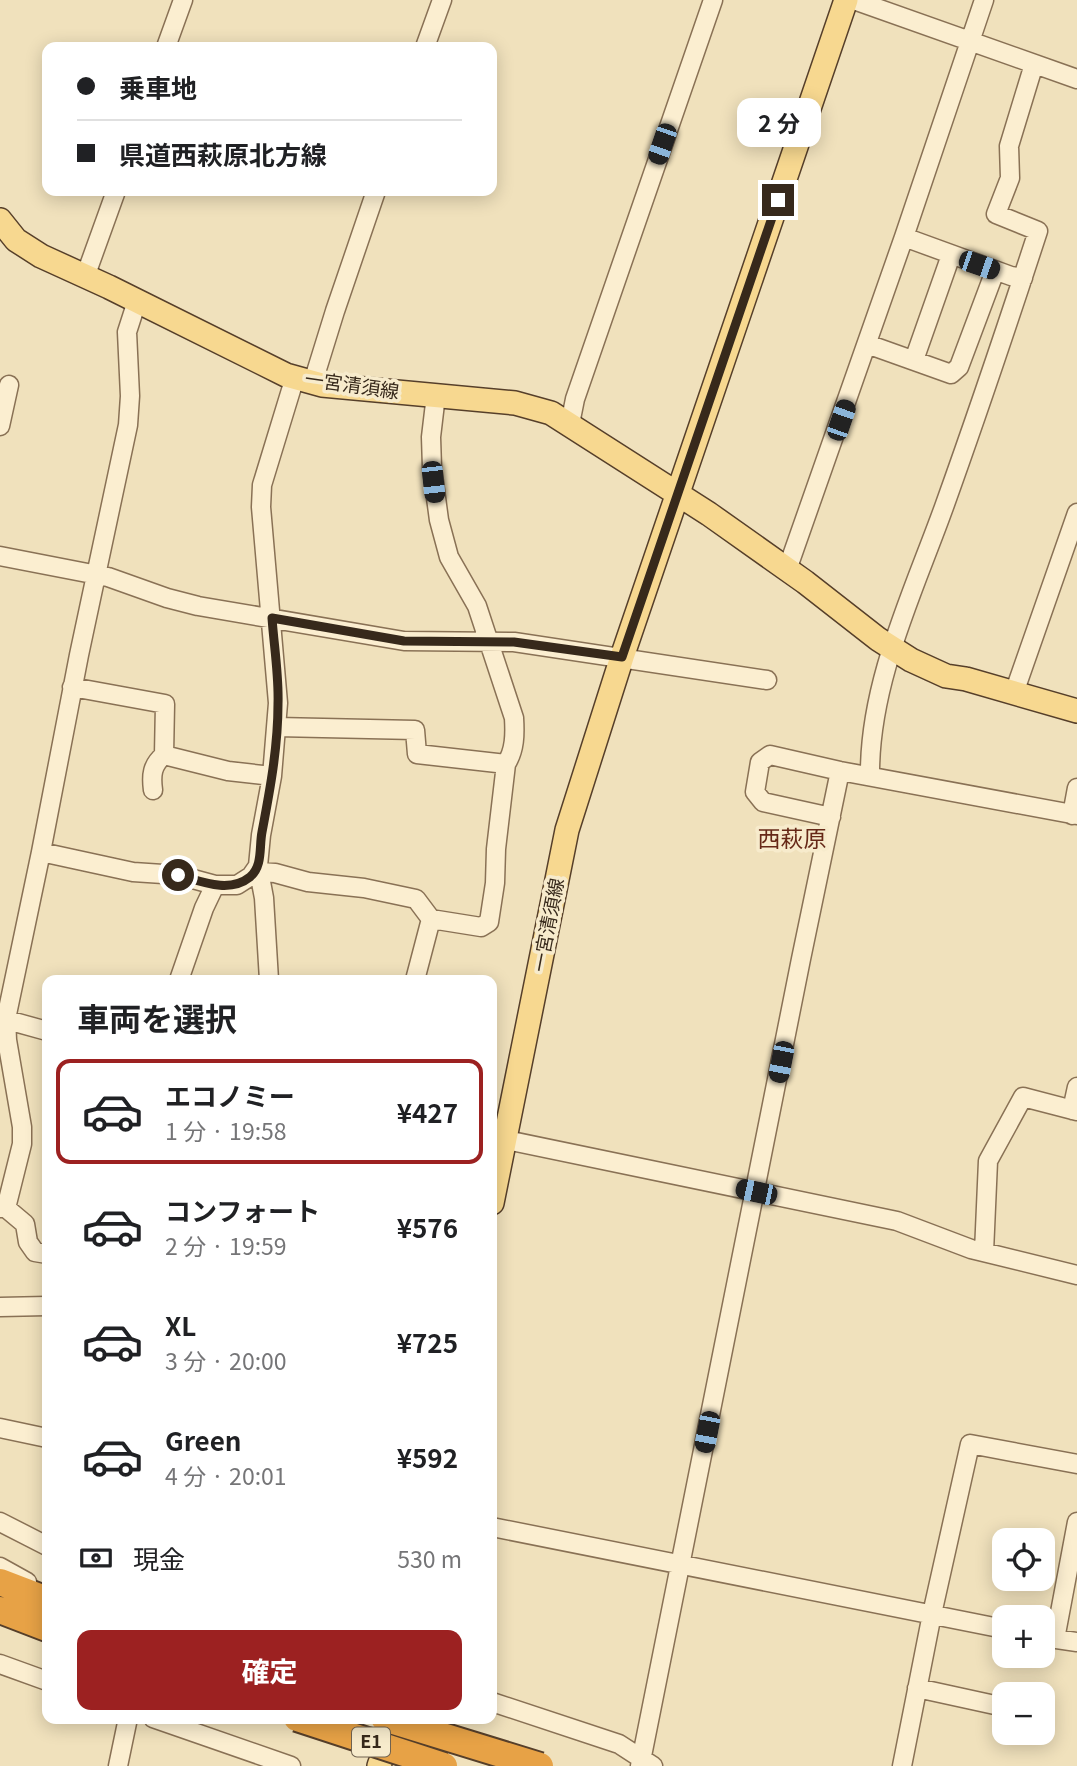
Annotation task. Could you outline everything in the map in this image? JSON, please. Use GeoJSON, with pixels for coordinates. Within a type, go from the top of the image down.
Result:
{"type":"FeatureCollection","features":[{"type":"Feature","properties":{"kind":"highway"},"geometry":{"type":"LineString","coordinates":[[0,1581],[42,1598]]}},
{"type":"Feature","properties":{"kind":"highway"},"geometry":{"type":"LineString","coordinates":[[0,1609],[42,1628]]}},
{"type":"Feature","properties":{"kind":"highway","name":"E1"},"geometry":{"type":"LineString","coordinates":[[315,1724],[444,1766]]}},
{"type":"Feature","properties":{"kind":"highway","name":"E1"},"geometry":{"type":"LineString","coordinates":[[404,1724],[540,1766]]}},
{"type":"Feature","properties":{"kind":"main road"},"geometry":{"type":"LineString","coordinates":[[678,494],[846,0]]}},
{"type":"Feature","properties":{"kind":"main road","name":"一宮清須線"},"geometry":{"type":"LineString","coordinates":[[0,220],[16,240],[41,256],[240,354],[304,380],[516,403],[551,413],[678,494],[911,660],[946,676],[966,679],[1077,711]]}},
{"type":"Feature","properties":{"kind":"main road","name":"一宮清須線"},"geometry":{"type":"LineString","coordinates":[[498,1139],[567,830],[678,494]]}},
{"type":"Feature","properties":{"kind":"street"},"geometry":{"type":"LineString","coordinates":[[168,42],[183,0]]}},
{"type":"Feature","properties":{"kind":"street"},"geometry":{"type":"LineString","coordinates":[[427,42],[442,0]]}},
{"type":"Feature","properties":{"kind":"street"},"geometry":{"type":"LineString","coordinates":[[569,424],[575,399],[713,0]]}},
{"type":"Feature","properties":{"kind":"street"},"geometry":{"type":"LineString","coordinates":[[854,0],[1077,79]]}},
{"type":"Feature","properties":{"kind":"street"},"geometry":{"type":"LineString","coordinates":[[788,570],[984,0]]}},
{"type":"Feature","properties":{"kind":"street"},"geometry":{"type":"LineString","coordinates":[[870,776],[874,725],[893,648],[979,409],[1038,230],[996,215],[1010,178],[1009,146],[1034,64]]}},
{"type":"Feature","properties":{"kind":"street"},"geometry":{"type":"LineString","coordinates":[[85,277],[114,196]]}},
{"type":"Feature","properties":{"kind":"street"},"geometry":{"type":"LineString","coordinates":[[270,975],[259,869],[261,835],[272,776],[278,703],[261,507],[262,485],[335,311],[374,196]]}},
{"type":"Feature","properties":{"kind":"street"},"geometry":{"type":"LineString","coordinates":[[904,237],[995,271],[1023,278]]}},
{"type":"Feature","properties":{"kind":"street"},"geometry":{"type":"LineString","coordinates":[[914,360],[951,255]]}},
{"type":"Feature","properties":{"kind":"street"},"geometry":{"type":"LineString","coordinates":[[867,344],[951,374],[959,367],[995,271]]}},
{"type":"Feature","properties":{"kind":"street"},"geometry":{"type":"LineString","coordinates":[[42,1253],[35,1252],[28,1242],[25,1224],[3,1208],[22,1144],[22,1127],[11,1077],[3,1019],[41,852],[72,688],[128,425],[130,396],[127,332],[137,301]]}},
{"type":"Feature","properties":{"kind":"street"},"geometry":{"type":"LineString","coordinates":[[0,426],[9,385]]}},
{"type":"Feature","properties":{"kind":"street"},"geometry":{"type":"LineString","coordinates":[[259,869],[308,882],[364,888],[416,899],[431,919],[481,927],[489,922],[506,764],[512,754],[514,718],[478,606],[449,558],[439,520],[431,437],[436,395]]}},
{"type":"Feature","properties":{"kind":"street"},"geometry":{"type":"LineString","coordinates":[[1014,693],[1077,513]]}},
{"type":"Feature","properties":{"kind":"street"},"geometry":{"type":"LineString","coordinates":[[0,556],[97,575],[187,603],[404,641],[488,640],[622,657],[767,680]]}},
{"type":"Feature","properties":{"kind":"street"},"geometry":{"type":"LineString","coordinates":[[72,688],[166,704],[164,755],[156,762],[152,773],[153,790]]}},
{"type":"Feature","properties":{"kind":"street"},"geometry":{"type":"LineString","coordinates":[[277,727],[415,730],[417,754],[506,764]]}},
{"type":"Feature","properties":{"kind":"street"},"geometry":{"type":"LineString","coordinates":[[164,755],[228,771],[272,776]]}},
{"type":"Feature","properties":{"kind":"street"},"geometry":{"type":"LineString","coordinates":[[831,817],[763,802],[755,792],[760,762],[770,755],[1075,815],[1077,788]]}},
{"type":"Feature","properties":{"kind":"street"},"geometry":{"type":"LineString","coordinates":[[497,1704],[619,1744],[645,1764],[680,1565],[841,771]]}},
{"type":"Feature","properties":{"kind":"street"},"geometry":{"type":"LineString","coordinates":[[41,852],[133,872],[178,875],[215,885],[237,885],[259,869]]}},
{"type":"Feature","properties":{"kind":"street"},"geometry":{"type":"LineString","coordinates":[[181,975],[215,885]]}},
{"type":"Feature","properties":{"kind":"street"},"geometry":{"type":"LineString","coordinates":[[416,975],[431,919]]}},
{"type":"Feature","properties":{"kind":"street"},"geometry":{"type":"LineString","coordinates":[[3,1019],[42,1030]]}},
{"type":"Feature","properties":{"kind":"street"},"geometry":{"type":"LineString","coordinates":[[984,1252],[988,1160],[1023,1097],[1075,1111],[1077,1087]]}},
{"type":"Feature","properties":{"kind":"street"},"geometry":{"type":"LineString","coordinates":[[498,1139],[897,1221],[984,1252],[1077,1275]]}},
{"type":"Feature","properties":{"kind":"street"},"geometry":{"type":"LineString","coordinates":[[0,1307],[42,1306]]}},
{"type":"Feature","properties":{"kind":"street"},"geometry":{"type":"LineString","coordinates":[[0,1428],[42,1437]]}},
{"type":"Feature","properties":{"kind":"street"},"geometry":{"type":"LineString","coordinates":[[902,1766],[970,1444],[1077,1464]]}},
{"type":"Feature","properties":{"kind":"street"},"geometry":{"type":"LineString","coordinates":[[0,1522],[42,1543]]}},
{"type":"Feature","properties":{"kind":"street"},"geometry":{"type":"LineString","coordinates":[[1055,1613],[1077,1522]]}},
{"type":"Feature","properties":{"kind":"street"},"geometry":{"type":"LineString","coordinates":[[497,1528],[992,1626]]}},
{"type":"Feature","properties":{"kind":"street"},"geometry":{"type":"LineString","coordinates":[[0,1567],[42,1590]]}},
{"type":"Feature","properties":{"kind":"street"},"geometry":{"type":"LineString","coordinates":[[0,1618],[42,1629]]}},
{"type":"Feature","properties":{"kind":"street"},"geometry":{"type":"LineString","coordinates":[[1055,1639],[1077,1643]]}},
{"type":"Feature","properties":{"kind":"street"},"geometry":{"type":"LineString","coordinates":[[0,1664],[42,1679]]}},
{"type":"Feature","properties":{"kind":"street"},"geometry":{"type":"LineString","coordinates":[[917,1688],[992,1704]]}},
{"type":"Feature","properties":{"kind":"street"},"geometry":{"type":"LineString","coordinates":[[118,1766],[127,1724]]}},
{"type":"Feature","properties":{"kind":"street"},"geometry":{"type":"LineString","coordinates":[[170,1724],[291,1766]]}},
{"type":"Feature","properties":{"kind":"district","name":"西萩原"},"geometry":{"type":"Point","coordinates":[792,839]}},
{"type":"Feature","properties":{"kind":"route"},"geometry":{"type":"LineString","coordinates":[[178,875],[215,885],[237,885],[251,876],[258,866],[276,742],[278,703],[272,618],[404,641],[488,640],[622,657],[778,200]]}}]}
